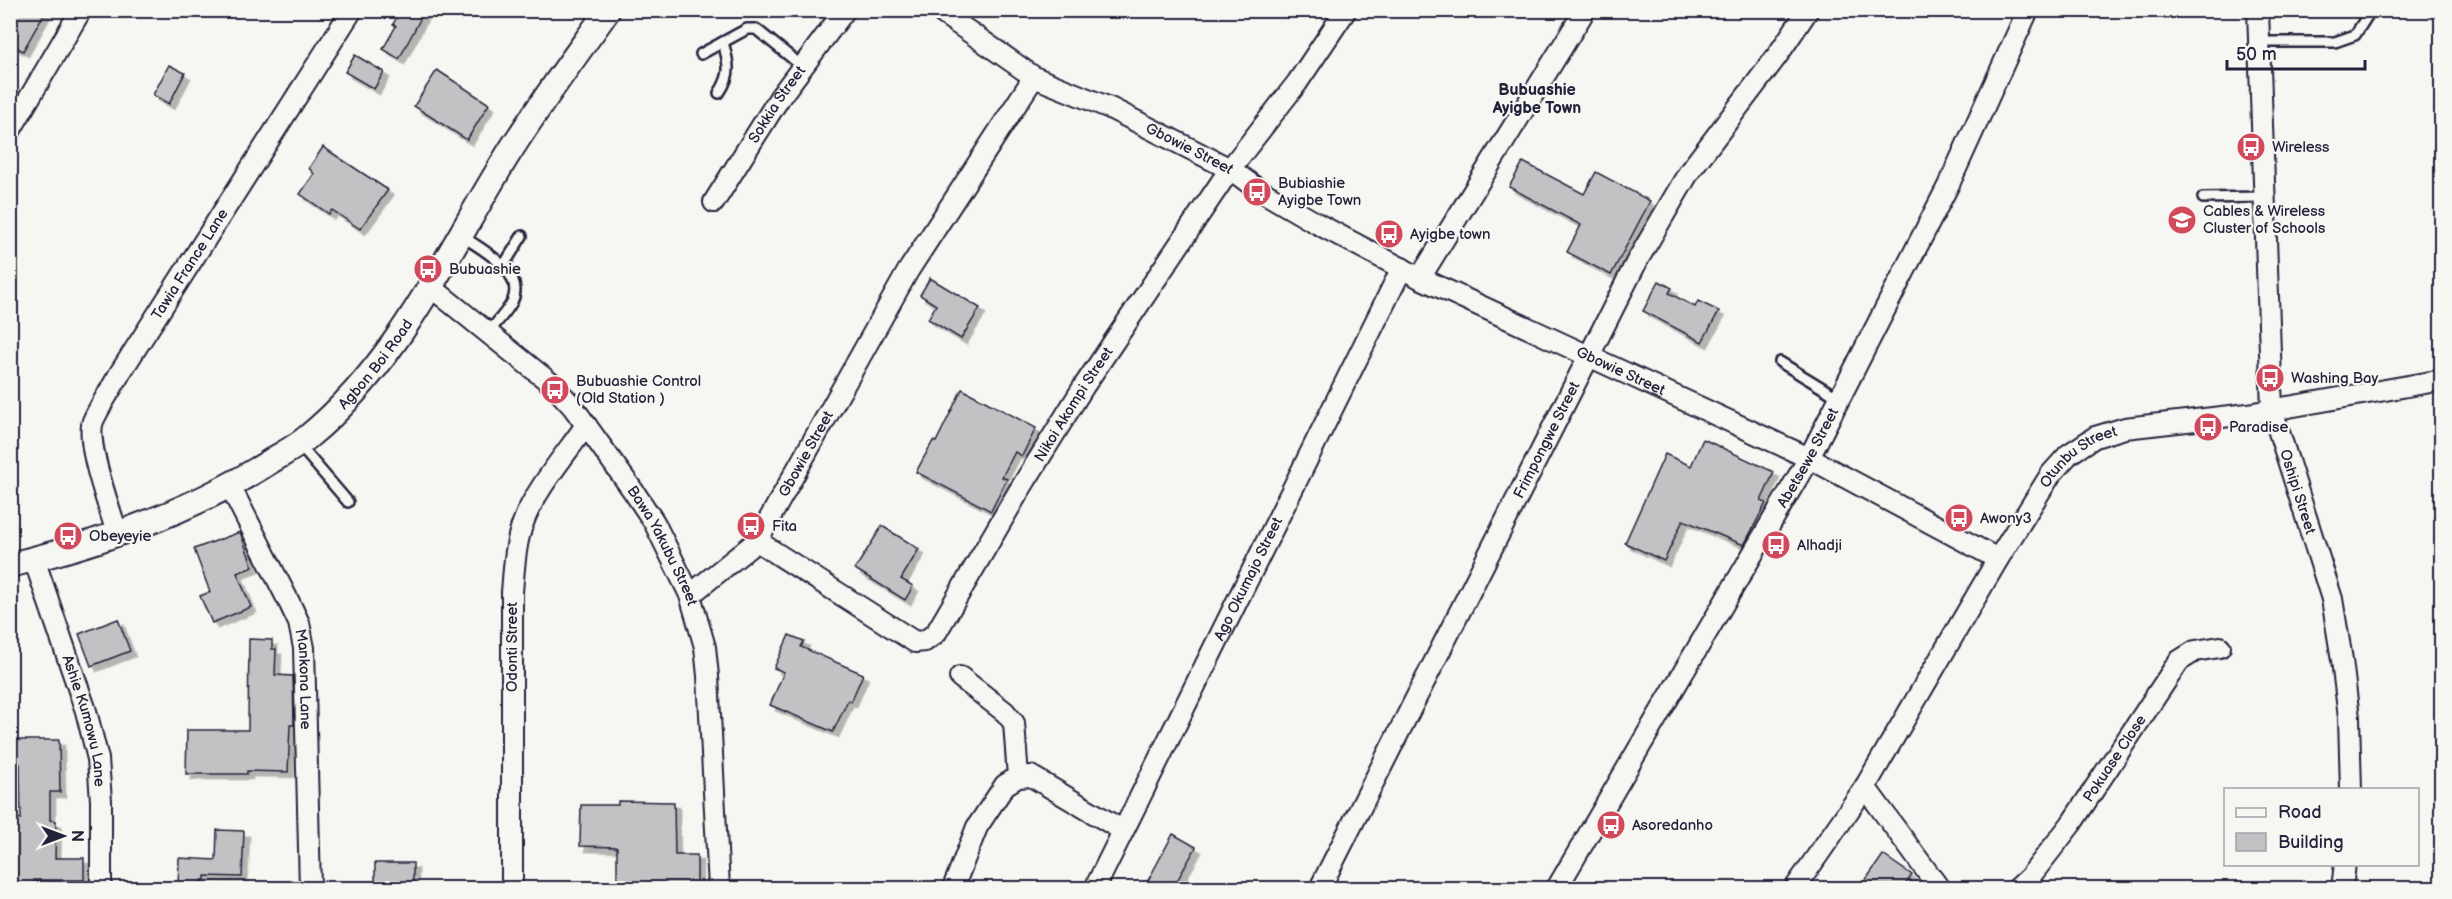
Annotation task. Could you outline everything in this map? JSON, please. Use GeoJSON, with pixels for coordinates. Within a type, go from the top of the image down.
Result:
{"type":"FeatureCollection","features":[{"type":"Feature","properties":{"kind":"street"},"geometry":{"type":"LineString","coordinates":[[10,130],[81,10]]}},
{"type":"Feature","properties":{"kind":"street","name":"Tawia France Lane"},"geometry":{"type":"LineString","coordinates":[[117,533],[93,447],[91,433],[94,421],[120,373],[352,10]]}},
{"type":"Feature","properties":{"kind":"street","name":"Agbon Boi Road"},"geometry":{"type":"LineString","coordinates":[[10,565],[117,533],[230,486],[298,444],[325,421],[360,385],[410,322],[460,235],[537,110],[608,10]]}},
{"type":"Feature","properties":{"kind":"street","name":"Sokkia Street"},"geometry":{"type":"LineString","coordinates":[[714,202],[780,98],[844,10]]}},
{"type":"Feature","properties":{"kind":"street"},"geometry":{"type":"LineString","coordinates":[[938,10],[1034,77]]}},
{"type":"Feature","properties":{"kind":"street","name":"Nikoi Akompi Street"},"geometry":{"type":"LineString","coordinates":[[757,542],[915,642],[925,641],[936,633],[1084,386],[1230,169],[1297,83],[1346,10]]}},
{"type":"Feature","properties":{"kind":"street"},"geometry":{"type":"LineString","coordinates":[[1420,278],[1584,10]]}},
{"type":"Feature","properties":{"kind":"street","name":"Frimpongwe Street"},"geometry":{"type":"LineString","coordinates":[[1320,888],[1637,261],[1689,172],[1778,56],[1808,10]]}},
{"type":"Feature","properties":{"kind":"street","name":"Abetsewe Street"},"geometry":{"type":"LineString","coordinates":[[1557,888],[1809,458],[1949,184],[2028,10]]}},
{"type":"Feature","properties":{"kind":"street","name":"Oshipi Street"},"geometry":{"type":"LineString","coordinates":[[2258,10],[2257,42],[2271,410],[2332,599],[2349,718],[2351,788]]}},
{"type":"Feature","properties":{"kind":"street","name":"Gbowie Street"},"geometry":{"type":"LineString","coordinates":[[690,595],[757,542],[908,271],[1034,77],[1110,108],[1230,169],[1256,188],[1316,223],[1420,278],[1809,458],[1998,559]]}},
{"type":"Feature","properties":{"kind":"street","name":"Ago Okumajo Street"},"geometry":{"type":"LineString","coordinates":[[1095,888],[1402,268]]}},
{"type":"Feature","properties":{"kind":"street","name":"Bawa Yakubu Street"},"geometry":{"type":"LineString","coordinates":[[431,287],[553,385],[586,425],[654,522],[690,595],[705,647],[708,676],[719,888]]}},
{"type":"Feature","properties":{"kind":"street","name":"Otunbu Street"},"geometry":{"type":"LineString","coordinates":[[1795,888],[1865,787],[1998,559],[2051,474],[2069,454],[2088,441],[2111,431],[2125,428],[2271,410],[2442,380]]}},
{"type":"Feature","properties":{"kind":"street","name":"Odonti Street"},"geometry":{"type":"LineString","coordinates":[[512,888],[512,592],[515,561],[523,523],[531,506],[586,425]]}},
{"type":"Feature","properties":{"kind":"street","name":"Mankona Lane"},"geometry":{"type":"LineString","coordinates":[[230,486],[290,603],[304,648],[310,888]]}},
{"type":"Feature","properties":{"kind":"street","name":"Ashie Kumowu Lane"},"geometry":{"type":"LineString","coordinates":[[34,559],[87,711],[98,759],[101,801],[101,888]]}},
{"type":"Feature","properties":{"kind":"street","name":"Pokuase Close"},"geometry":{"type":"LineString","coordinates":[[2029,885],[2179,661],[2194,651],[2220,647]]}},
{"type":"Feature","properties":{"kind":"street"},"geometry":{"type":"LineString","coordinates":[[960,677],[1005,712],[1014,723],[1018,777]]}},
{"type":"Feature","properties":{"kind":"street"},"geometry":{"type":"LineString","coordinates":[[953,888],[977,827],[1005,785],[1018,777],[1031,776],[1122,830]]}},
{"type":"Feature","properties":{"kind":"street"},"geometry":{"type":"LineString","coordinates":[[1865,787],[1939,888]]}},
{"type":"Feature","properties":{"kind":"street"},"geometry":{"type":"LineString","coordinates":[[2342,888],[2345,866]]}},
{"type":"Feature","properties":{"kind":"lane"},"geometry":{"type":"LineString","coordinates":[[2257,42],[2335,42],[2355,35],[2371,10]]}},
{"type":"Feature","properties":{"kind":"lane"},"geometry":{"type":"LineString","coordinates":[[701,54],[747,29],[756,29],[803,67]]}},
{"type":"Feature","properties":{"kind":"lane"},"geometry":{"type":"LineString","coordinates":[[719,93],[727,81],[729,70],[723,42]]}},
{"type":"Feature","properties":{"kind":"lane"},"geometry":{"type":"LineString","coordinates":[[2203,198],[2263,197]]}},
{"type":"Feature","properties":{"kind":"lane"},"geometry":{"type":"LineString","coordinates":[[460,235],[504,265],[515,291],[512,302],[488,333]]}},
{"type":"Feature","properties":{"kind":"lane"},"geometry":{"type":"LineString","coordinates":[[504,265],[522,236]]}},
{"type":"Feature","properties":{"kind":"lane"},"geometry":{"type":"LineString","coordinates":[[1780,362],[1839,398]]}},
{"type":"Feature","properties":{"kind":"lane"},"geometry":{"type":"LineString","coordinates":[[298,444],[348,502]]}},
{"type":"Feature","properties":{"kind":"building"},"geometry":{"type":"Polygon","coordinates":[[[16,10],[46,10],[23,51],[10,44],[10,19],[16,10]]]}},
{"type":"Feature","properties":{"kind":"building"},"geometry":{"type":"Polygon","coordinates":[[[401,10],[425,10],[399,59],[383,49],[396,26],[393,24],[401,10]]]}},
{"type":"Feature","properties":{"kind":"building"},"geometry":{"type":"Polygon","coordinates":[[[355,55],[384,72],[374,89],[345,72],[355,55]]]}},
{"type":"Feature","properties":{"kind":"building"},"geometry":{"type":"Polygon","coordinates":[[[169,65],[185,73],[169,104],[153,95],[169,65]]]}},
{"type":"Feature","properties":{"kind":"building"},"geometry":{"type":"Polygon","coordinates":[[[437,70],[489,104],[467,140],[414,106],[437,70]]]}},
{"type":"Feature","properties":{"kind":"building"},"geometry":{"type":"Polygon","coordinates":[[[323,147],[388,190],[360,229],[332,210],[329,214],[300,194],[314,174],[309,168],[323,147]]]}},
{"type":"Feature","properties":{"kind":"building"},"geometry":{"type":"Polygon","coordinates":[[[1523,162],[1584,194],[1596,172],[1650,201],[1611,275],[1567,252],[1581,225],[1509,187],[1523,162]]]}},
{"type":"Feature","properties":{"kind":"building"},"geometry":{"type":"Polygon","coordinates":[[[930,278],[980,308],[961,339],[928,319],[936,305],[920,295],[930,278]]]}},
{"type":"Feature","properties":{"kind":"building"},"geometry":{"type":"Polygon","coordinates":[[[1659,281],[1672,288],[1669,293],[1695,307],[1698,301],[1719,311],[1702,342],[1643,311],[1659,281]]]}},
{"type":"Feature","properties":{"kind":"building"},"geometry":{"type":"Polygon","coordinates":[[[962,389],[1036,428],[1022,456],[1015,452],[1002,477],[1007,479],[991,511],[916,472],[933,441],[936,442],[962,389]]]}},
{"type":"Feature","properties":{"kind":"building"},"geometry":{"type":"Polygon","coordinates":[[[1703,439],[1774,472],[1761,501],[1766,503],[1744,545],[1683,520],[1664,561],[1625,543],[1665,454],[1691,466],[1703,439]]]}},
{"type":"Feature","properties":{"kind":"building"},"geometry":{"type":"Polygon","coordinates":[[[882,526],[919,549],[901,579],[913,586],[905,600],[855,569],[882,526]]]}},
{"type":"Feature","properties":{"kind":"building"},"geometry":{"type":"Polygon","coordinates":[[[240,532],[253,567],[237,573],[251,607],[212,623],[200,596],[210,592],[194,549],[240,532]]]}},
{"type":"Feature","properties":{"kind":"building"},"geometry":{"type":"Polygon","coordinates":[[[118,619],[130,651],[91,666],[79,634],[118,619]]]}},
{"type":"Feature","properties":{"kind":"building"},"geometry":{"type":"Polygon","coordinates":[[[789,635],[804,641],[801,647],[863,674],[851,702],[848,700],[833,732],[770,705],[784,672],[774,668],[789,635]]]}},
{"type":"Feature","properties":{"kind":"building"},"geometry":{"type":"Polygon","coordinates":[[[249,639],[272,640],[272,649],[276,649],[275,675],[293,676],[294,725],[290,725],[288,772],[247,771],[247,774],[186,774],[187,730],[248,730],[249,639]]]}},
{"type":"Feature","properties":{"kind":"building"},"geometry":{"type":"Polygon","coordinates":[[[13,740],[59,740],[60,792],[50,792],[50,820],[56,821],[55,858],[84,858],[84,880],[34,880],[35,888],[16,888],[14,841],[12,841],[13,818],[21,819],[20,764],[13,764],[13,740]]]}},
{"type":"Feature","properties":{"kind":"building"},"geometry":{"type":"Polygon","coordinates":[[[618,801],[674,802],[675,855],[697,855],[697,888],[617,888],[617,847],[580,846],[581,805],[618,805],[618,801]]]}},
{"type":"Feature","properties":{"kind":"building"},"geometry":{"type":"Polygon","coordinates":[[[217,830],[244,831],[242,877],[205,876],[201,888],[178,888],[179,858],[216,860],[217,830]]]}},
{"type":"Feature","properties":{"kind":"building"},"geometry":{"type":"Polygon","coordinates":[[[1173,834],[1196,847],[1173,888],[1144,888],[1173,834]]]}},
{"type":"Feature","properties":{"kind":"building"},"geometry":{"type":"Polygon","coordinates":[[[1883,855],[1912,875],[1903,888],[1860,888],[1883,855]]]}},
{"type":"Feature","properties":{"kind":"building"},"geometry":{"type":"Polygon","coordinates":[[[375,863],[413,863],[413,888],[375,888],[375,863]]]}},
{"type":"Feature","properties":{"kind":"place","name":"Wireless"},"geometry":{"type":"Point","coordinates":[2251,147]}},
{"type":"Feature","properties":{"kind":"place","name":"Bubiashie Ayigbe Town"},"geometry":{"type":"Point","coordinates":[1257,192]}},
{"type":"Feature","properties":{"kind":"place","name":"Cables & Wireless Cluster of Schools"},"geometry":{"type":"Point","coordinates":[2182,220]}},
{"type":"Feature","properties":{"kind":"place","name":"Ayigbe town"},"geometry":{"type":"Point","coordinates":[1389,234]}},
{"type":"Feature","properties":{"kind":"place","name":"Bubuashie"},"geometry":{"type":"Point","coordinates":[428,269]}},
{"type":"Feature","properties":{"kind":"place","name":"Washing Bay"},"geometry":{"type":"Point","coordinates":[2270,378]}},
{"type":"Feature","properties":{"kind":"place","name":"Bubuashie Control (Old Station )"},"geometry":{"type":"Point","coordinates":[555,390]}},
{"type":"Feature","properties":{"kind":"place","name":"Paradise"},"geometry":{"type":"Point","coordinates":[2208,427]}},
{"type":"Feature","properties":{"kind":"place","name":"Awony3"},"geometry":{"type":"Point","coordinates":[1959,518]}},
{"type":"Feature","properties":{"kind":"place","name":"Fita"},"geometry":{"type":"Point","coordinates":[751,526]}},
{"type":"Feature","properties":{"kind":"place","name":"Obeyeyie"},"geometry":{"type":"Point","coordinates":[68,536]}},
{"type":"Feature","properties":{"kind":"place","name":"Alhadji"},"geometry":{"type":"Point","coordinates":[1776,545]}},
{"type":"Feature","properties":{"kind":"place","name":"Asoredanho"},"geometry":{"type":"Point","coordinates":[1611,825]}},
{"type":"Feature","properties":{"kind":"district","name":"Bubuashie Ayigbe Town"},"geometry":{"type":"Point","coordinates":[1537,99]}}]}
